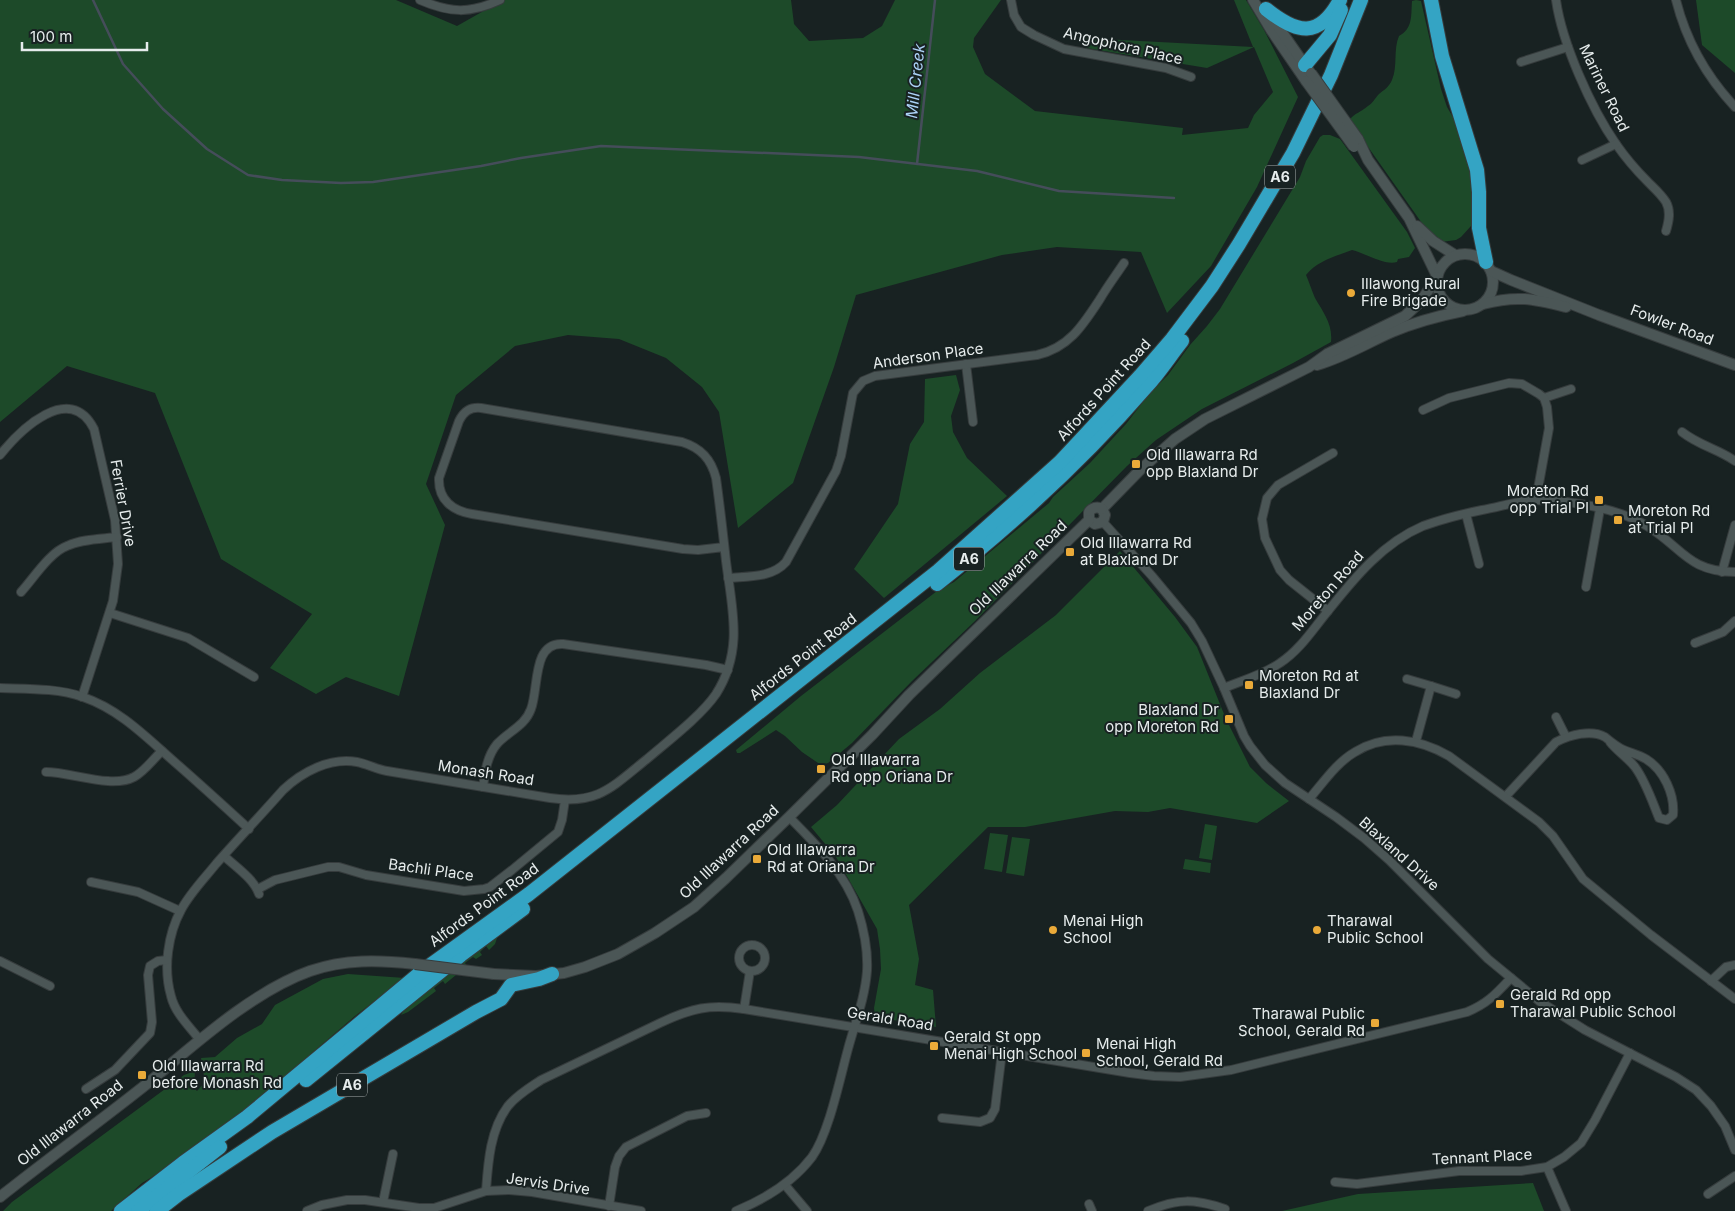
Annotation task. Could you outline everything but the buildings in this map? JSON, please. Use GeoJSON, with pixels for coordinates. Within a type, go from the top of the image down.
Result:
{"type":"FeatureCollection","features":[{"type":"Feature","properties":{"kind":"highway"},"geometry":{"type":"LineString","coordinates":[[1306,74],[1337,21],[1342,0]]}},
{"type":"Feature","properties":{"kind":"highway"},"geometry":{"type":"LineString","coordinates":[[1263,4],[1284,23],[1296,28],[1306,28],[1317,26],[1327,20],[1342,0]]}},
{"type":"Feature","properties":{"kind":"highway","name":"Alfords Point Road"},"geometry":{"type":"LineString","coordinates":[[121,1211],[247,1117],[424,969],[529,894],[938,572],[1060,462],[1172,339],[1212,286],[1293,153],[1331,75],[1361,0]]}},
{"type":"Feature","properties":{"kind":"highway","name":"Alfords Point Road"},"geometry":{"type":"LineString","coordinates":[[138,1211],[306,1080],[460,954],[530,903],[957,568],[1032,505],[1102,437],[1149,385],[1234,268],[1270,212],[1338,82],[1371,0]]}},
{"type":"Feature","properties":{"kind":"highway"},"geometry":{"type":"LineString","coordinates":[[1431,0],[1442,56],[1477,170],[1479,228],[1488,267]]}},
{"type":"Feature","properties":{"kind":"highway","name":"A6"},"geometry":{"type":"LineString","coordinates":[[158,1211],[179,1194],[272,1132],[501,999],[511,985],[552,974]]}},
{"type":"Feature","properties":{"kind":"street"},"geometry":{"type":"LineString","coordinates":[[420,0],[440,8],[458,11],[482,8],[500,0]]}},
{"type":"Feature","properties":{"kind":"street","name":"Angophora Place"},"geometry":{"type":"LineString","coordinates":[[1011,0],[1014,15],[1021,27],[1064,49],[1166,68],[1191,77]]}},
{"type":"Feature","properties":{"kind":"street"},"geometry":{"type":"LineString","coordinates":[[1254,0],[1275,36],[1306,74],[1409,218],[1437,277]]}},
{"type":"Feature","properties":{"kind":"street","name":"Mariner Road"},"geometry":{"type":"LineString","coordinates":[[1556,0],[1560,24],[1568,47],[1596,109],[1616,144],[1638,172],[1665,201],[1669,215],[1666,231]]}},
{"type":"Feature","properties":{"kind":"street"},"geometry":{"type":"LineString","coordinates":[[1676,0],[1694,50],[1724,95],[1735,107]]}},
{"type":"Feature","properties":{"kind":"street"},"geometry":{"type":"LineString","coordinates":[[1263,4],[1306,74]]}},
{"type":"Feature","properties":{"kind":"street"},"geometry":{"type":"LineString","coordinates":[[1521,62],[1568,47]]}},
{"type":"Feature","properties":{"kind":"street"},"geometry":{"type":"LineString","coordinates":[[1582,160],[1616,144]]}},
{"type":"Feature","properties":{"kind":"street"},"geometry":{"type":"LineString","coordinates":[[1409,218],[1433,241],[1455,255]]}},
{"type":"Feature","properties":{"kind":"street"},"geometry":{"type":"LineString","coordinates":[[1309,367],[1333,360],[1412,324],[1433,317],[1466,310],[1481,305],[1488,298],[1492,290],[1493,280],[1488,267],[1471,254],[1455,255],[1447,260],[1440,267],[1437,277],[1437,285],[1442,298],[1452,307],[1466,310]]}},
{"type":"Feature","properties":{"kind":"street","name":"Anderson Place"},"geometry":{"type":"LineString","coordinates":[[728,578],[770,573],[786,562],[836,471],[841,456],[851,399],[857,387],[863,381],[875,376],[1046,353],[1062,346],[1082,325],[1124,263]]}},
{"type":"Feature","properties":{"kind":"street","name":"Fowler Road"},"geometry":{"type":"LineString","coordinates":[[1488,267],[1599,314],[1735,365]]}},
{"type":"Feature","properties":{"kind":"street"},"geometry":{"type":"LineString","coordinates":[[1102,509],[1161,450],[1189,429],[1205,419],[1309,367],[1327,354],[1405,316],[1417,307],[1437,277]]}},
{"type":"Feature","properties":{"kind":"street","name":"Fowler Road"},"geometry":{"type":"LineString","coordinates":[[1481,305],[1521,298],[1599,314]]}},
{"type":"Feature","properties":{"kind":"street"},"geometry":{"type":"LineString","coordinates":[[966,364],[973,422]]}},
{"type":"Feature","properties":{"kind":"street"},"geometry":{"type":"LineString","coordinates":[[1423,410],[1449,398],[1509,383],[1522,384],[1544,398],[1549,416],[1536,500]]}},
{"type":"Feature","properties":{"kind":"street"},"geometry":{"type":"LineString","coordinates":[[1544,398],[1570,390]]}},
{"type":"Feature","properties":{"kind":"street","name":"Ferrier Drive"},"geometry":{"type":"LineString","coordinates":[[0,455],[22,432],[53,411],[67,408],[83,414],[94,429],[117,536],[118,572],[110,613],[82,697]]}},
{"type":"Feature","properties":{"kind":"street","name":"Monash Road"},"geometry":{"type":"LineString","coordinates":[[200,1040],[177,1010],[168,983],[167,960],[170,940],[180,911],[198,886],[224,856],[290,784],[305,773],[330,763],[355,761],[380,770],[565,800],[579,800],[596,796],[613,786],[641,764],[702,710],[715,695],[728,670],[735,634],[724,547],[714,472],[709,460],[695,446],[682,442],[481,408],[468,410],[462,416],[439,478],[439,488],[443,498],[454,510],[683,549],[704,550],[724,547]]}},
{"type":"Feature","properties":{"kind":"street"},"geometry":{"type":"LineString","coordinates":[[1682,432],[1697,443],[1722,453],[1735,461]]}},
{"type":"Feature","properties":{"kind":"street"},"geometry":{"type":"LineString","coordinates":[[1328,611],[1289,580],[1280,570],[1265,538],[1262,519],[1268,498],[1278,485],[1333,453]]}},
{"type":"Feature","properties":{"kind":"street","name":"Moreton Road"},"geometry":{"type":"LineString","coordinates":[[1224,688],[1263,673],[1280,663],[1303,642],[1363,569],[1397,541],[1424,526],[1466,514],[1536,500],[1586,505],[1649,527],[1694,563],[1715,572],[1735,572]]}},
{"type":"Feature","properties":{"kind":"street"},"geometry":{"type":"LineString","coordinates":[[1095,508],[1102,509],[1106,515],[1102,522],[1096,524],[1090,520],[1091,510],[1095,508]]}},
{"type":"Feature","properties":{"kind":"street"},"geometry":{"type":"LineString","coordinates":[[1586,587],[1600,509]]}},
{"type":"Feature","properties":{"kind":"street"},"geometry":{"type":"LineString","coordinates":[[1466,514],[1479,564]]}},
{"type":"Feature","properties":{"kind":"street","name":"Old Illawarra Road"},"geometry":{"type":"LineString","coordinates":[[0,1197],[244,1007],[308,972],[337,964],[365,960],[494,974],[527,976],[552,974],[576,970],[602,961],[655,933],[694,907],[726,878],[1090,520]]}},
{"type":"Feature","properties":{"kind":"street","name":"Blaxland Drive"},"geometry":{"type":"LineString","coordinates":[[1102,522],[1152,576],[1191,623],[1202,641],[1239,725],[1250,746],[1265,765],[1278,777],[1364,838],[1389,860],[1488,959],[1539,1001],[1585,1030],[1676,1077],[1696,1090],[1711,1106],[1725,1126],[1735,1150]]}},
{"type":"Feature","properties":{"kind":"street"},"geometry":{"type":"LineString","coordinates":[[1722,572],[1735,525]]}},
{"type":"Feature","properties":{"kind":"street"},"geometry":{"type":"LineString","coordinates":[[21,592],[62,548],[117,536]]}},
{"type":"Feature","properties":{"kind":"street"},"geometry":{"type":"LineString","coordinates":[[110,613],[188,638],[254,677]]}},
{"type":"Feature","properties":{"kind":"street"},"geometry":{"type":"LineString","coordinates":[[1695,643],[1723,632],[1735,622]]}},
{"type":"Feature","properties":{"kind":"street"},"geometry":{"type":"LineString","coordinates":[[483,787],[487,763],[492,751],[501,740],[521,725],[529,714],[541,656],[547,647],[557,644],[706,665],[728,670]]}},
{"type":"Feature","properties":{"kind":"street"},"geometry":{"type":"LineString","coordinates":[[1407,679],[1456,694]]}},
{"type":"Feature","properties":{"kind":"street"},"geometry":{"type":"LineString","coordinates":[[1416,741],[1431,686]]}},
{"type":"Feature","properties":{"kind":"street"},"geometry":{"type":"LineString","coordinates":[[0,688],[59,692],[82,697],[120,715],[162,750],[249,829]]}},
{"type":"Feature","properties":{"kind":"street"},"geometry":{"type":"LineString","coordinates":[[1556,717],[1566,737]]}},
{"type":"Feature","properties":{"kind":"street"},"geometry":{"type":"LineString","coordinates":[[1506,796],[1556,742],[1582,733],[1603,736],[1623,750],[1645,758],[1657,768],[1670,791],[1674,806],[1673,816],[1667,820],[1659,818],[1642,778],[1634,766],[1610,742]]}},
{"type":"Feature","properties":{"kind":"street"},"geometry":{"type":"LineString","coordinates":[[1309,799],[1337,766],[1354,752],[1374,743],[1396,740],[1416,741],[1434,748],[1449,756],[1506,796],[1539,822],[1553,836],[1583,879],[1651,935],[1735,999]]}},
{"type":"Feature","properties":{"kind":"street"},"geometry":{"type":"LineString","coordinates":[[46,772],[59,772],[109,781],[122,781],[139,774],[162,750]]}},
{"type":"Feature","properties":{"kind":"street","name":"Bachli Place"},"geometry":{"type":"LineString","coordinates":[[224,856],[246,876],[258,892],[275,880],[328,867],[339,867],[366,875],[464,891],[484,889],[490,887],[558,832],[565,800]]}},
{"type":"Feature","properties":{"kind":"street"},"geometry":{"type":"LineString","coordinates":[[736,1211],[753,1204],[785,1185],[812,1156],[823,1136],[862,1003],[867,971],[866,949],[858,912],[849,890],[836,870],[789,817]]}},
{"type":"Feature","properties":{"kind":"street"},"geometry":{"type":"LineString","coordinates":[[90,882],[138,892],[180,911]]}},
{"type":"Feature","properties":{"kind":"street"},"geometry":{"type":"LineString","coordinates":[[86,1089],[115,1070],[150,1032],[152,1022],[148,975],[150,966],[167,960]]}},
{"type":"Feature","properties":{"kind":"street"},"geometry":{"type":"LineString","coordinates":[[0,961],[50,986]]}},
{"type":"Feature","properties":{"kind":"street"},"geometry":{"type":"LineString","coordinates":[[1710,981],[1726,968],[1735,964]]}},
{"type":"Feature","properties":{"kind":"street"},"geometry":{"type":"LineString","coordinates":[[744,1009],[750,971]]}},
{"type":"Feature","properties":{"kind":"street","name":"Gerald Road"},"geometry":{"type":"LineString","coordinates":[[486,1191],[491,1148],[498,1124],[508,1106],[524,1091],[542,1080],[679,1014],[700,1008],[722,1006],[744,1009],[1154,1076],[1180,1077],[1231,1070],[1467,1012],[1482,1006],[1493,998],[1511,978]]}},
{"type":"Feature","properties":{"kind":"street"},"geometry":{"type":"LineString","coordinates":[[942,1118],[980,1122],[990,1118],[995,1109],[1002,1052]]}},
{"type":"Feature","properties":{"kind":"street","name":"Tennant Place"},"geometry":{"type":"LineString","coordinates":[[1335,1182],[1357,1184],[1460,1171],[1521,1171],[1547,1167],[1581,1143],[1630,1053]]}},
{"type":"Feature","properties":{"kind":"street"},"geometry":{"type":"LineString","coordinates":[[609,1206],[615,1167],[619,1156],[626,1147],[687,1116],[706,1113]]}},
{"type":"Feature","properties":{"kind":"street"},"geometry":{"type":"LineString","coordinates":[[383,1202],[392,1154]]}},
{"type":"Feature","properties":{"kind":"street"},"geometry":{"type":"LineString","coordinates":[[1547,1167],[1566,1211]]}},
{"type":"Feature","properties":{"kind":"street"},"geometry":{"type":"LineString","coordinates":[[1708,1194],[1735,1176]]}},
{"type":"Feature","properties":{"kind":"street"},"geometry":{"type":"LineString","coordinates":[[785,1185],[807,1211]]}},
{"type":"Feature","properties":{"kind":"street","name":"Jervis Drive"},"geometry":{"type":"LineString","coordinates":[[307,1211],[322,1205],[347,1200],[365,1200],[419,1208],[434,1208],[486,1191],[509,1190],[532,1192],[641,1211]]}},
{"type":"Feature","properties":{"kind":"street"},"geometry":{"type":"LineString","coordinates":[[1148,1211],[1165,1204],[1184,1201],[1195,1201],[1225,1209]]}},
{"type":"Feature","properties":{"kind":"green space"},"geometry":{"type":"Polygon","coordinates":[[[0,0],[396,0],[457,26],[503,0],[791,0],[794,24],[809,41],[863,38],[882,26],[895,0],[1001,0],[974,38],[973,47],[985,74],[1035,111],[1183,128],[1182,135],[1248,128],[1254,115],[1273,92],[1254,47],[1207,68],[1086,48],[1084,38],[1253,47],[1234,0],[1246,0],[1264,30],[1298,97],[1257,187],[1211,266],[1167,313],[1141,252],[1057,247],[1002,255],[856,295],[834,367],[793,483],[738,528],[719,412],[702,387],[666,358],[619,339],[568,335],[515,346],[456,395],[426,484],[445,525],[399,696],[346,677],[316,694],[270,668],[312,614],[221,559],[155,393],[67,366],[0,422],[0,0]]]}},
{"type":"Feature","properties":{"kind":"green space"},"geometry":{"type":"Polygon","coordinates":[[[1696,0],[1735,0],[1735,73],[1702,45],[1696,0]]]}},
{"type":"Feature","properties":{"kind":"green space"},"geometry":{"type":"Polygon","coordinates":[[[1412,1],[1421,1],[1441,89],[1447,107],[1454,119],[1473,177],[1473,222],[1461,237],[1456,240],[1441,242],[1424,226],[1349,120],[1371,103],[1391,82],[1395,69],[1397,41],[1399,36],[1409,26],[1412,1]]]}},
{"type":"Feature","properties":{"kind":"green space"},"geometry":{"type":"Polygon","coordinates":[[[1323,135],[1330,135],[1340,139],[1407,232],[1415,248],[1409,257],[1398,259],[1397,262],[1392,263],[1352,250],[1333,257],[1310,270],[1306,275],[1315,298],[1329,324],[1331,342],[1202,409],[1156,440],[1127,466],[852,743],[828,763],[821,765],[776,730],[740,753],[737,753],[736,750],[801,696],[937,591],[954,582],[1049,503],[1053,497],[1090,463],[1126,424],[1149,394],[1168,375],[1220,309],[1300,177],[1306,161],[1323,135]]]}},
{"type":"Feature","properties":{"kind":"green space"},"geometry":{"type":"Polygon","coordinates":[[[956,375],[960,390],[951,416],[953,432],[967,458],[1007,496],[884,598],[854,569],[898,504],[910,444],[924,422],[925,379],[956,375]]]}},
{"type":"Feature","properties":{"kind":"green space"},"geometry":{"type":"Polygon","coordinates":[[[1120,551],[1175,617],[1197,647],[1226,719],[1250,767],[1266,783],[1289,801],[1257,823],[1170,808],[1148,812],[1115,811],[1025,827],[988,827],[909,905],[919,959],[915,985],[933,990],[936,1027],[875,1017],[874,1008],[881,969],[877,929],[836,857],[811,827],[837,805],[899,739],[940,709],[980,673],[1056,615],[1120,551]]]}},
{"type":"Feature","properties":{"kind":"green space"},"geometry":{"type":"Polygon","coordinates":[[[1205,824],[1217,826],[1212,860],[1199,858],[1205,824]]]}},
{"type":"Feature","properties":{"kind":"green space"},"geometry":{"type":"Polygon","coordinates":[[[990,833],[1008,835],[1002,872],[984,869],[990,833]]]}},
{"type":"Feature","properties":{"kind":"green space"},"geometry":{"type":"Polygon","coordinates":[[[1012,837],[1030,839],[1024,876],[1006,873],[1012,837]]]}},
{"type":"Feature","properties":{"kind":"green space"},"geometry":{"type":"Polygon","coordinates":[[[1185,859],[1211,863],[1210,873],[1183,869],[1185,859]]]}},
{"type":"Feature","properties":{"kind":"green space"},"geometry":{"type":"Polygon","coordinates":[[[496,935],[495,944],[489,950],[486,946],[480,952],[482,955],[476,959],[473,957],[465,963],[467,966],[445,984],[443,981],[434,988],[436,991],[401,1015],[406,1007],[496,935]]]}},
{"type":"Feature","properties":{"kind":"green space"},"geometry":{"type":"Polygon","coordinates":[[[348,974],[405,978],[355,1016],[247,1109],[172,1165],[142,1183],[111,1211],[3,1211],[12,1202],[184,1075],[195,1071],[194,1088],[197,1091],[205,1082],[201,1058],[215,1057],[237,1038],[262,1024],[275,1005],[323,979],[348,974]]]}},
{"type":"Feature","properties":{"kind":"green space"},"geometry":{"type":"Polygon","coordinates":[[[1533,1183],[1544,1211],[1282,1211],[1358,1194],[1533,1183]]]}},
{"type":"Feature","properties":{"kind":"waterway"},"geometry":{"type":"LineString","coordinates":[[93,0],[123,64],[163,109],[207,149],[248,175],[282,180],[341,183],[373,182],[601,146],[859,157],[977,171],[1059,191],[1174,198]]}},
{"type":"Feature","properties":{"kind":"waterway","name":"Mill Creek"},"geometry":{"type":"LineString","coordinates":[[917,164],[935,0]]}},
{"type":"Feature","properties":{"kind":"place","name":"Illawong Rural Fire Brigade"},"geometry":{"type":"Point","coordinates":[1351,293]}},
{"type":"Feature","properties":{"kind":"place","name":"Old Illawarra Rd opp Blaxland Dr"},"geometry":{"type":"Point","coordinates":[1136,464]}},
{"type":"Feature","properties":{"kind":"place","name":"Moreton Rd opp Trial Pl"},"geometry":{"type":"Point","coordinates":[1599,500]}},
{"type":"Feature","properties":{"kind":"place","name":"Moreton Rd at Trial Pl"},"geometry":{"type":"Point","coordinates":[1618,520]}},
{"type":"Feature","properties":{"kind":"place","name":"Old Illawarra Rd at Blaxland Dr"},"geometry":{"type":"Point","coordinates":[1070,552]}},
{"type":"Feature","properties":{"kind":"place","name":"Moreton Rd at Blaxland Dr"},"geometry":{"type":"Point","coordinates":[1249,685]}},
{"type":"Feature","properties":{"kind":"place","name":"Blaxland Dr opp Moreton Rd"},"geometry":{"type":"Point","coordinates":[1229,719]}},
{"type":"Feature","properties":{"kind":"place","name":"Old Illawarra Rd opp Oriana Dr"},"geometry":{"type":"Point","coordinates":[821,769]}},
{"type":"Feature","properties":{"kind":"place","name":"Old Illawarra Rd at Oriana Dr"},"geometry":{"type":"Point","coordinates":[757,859]}},
{"type":"Feature","properties":{"kind":"place","name":"Menai High School"},"geometry":{"type":"Point","coordinates":[1053,930]}},
{"type":"Feature","properties":{"kind":"place","name":"Tharawal Public School"},"geometry":{"type":"Point","coordinates":[1317,930]}},
{"type":"Feature","properties":{"kind":"place","name":"Gerald Rd opp Tharawal Public School"},"geometry":{"type":"Point","coordinates":[1500,1004]}},
{"type":"Feature","properties":{"kind":"place","name":"Tharawal Public School, Gerald Rd"},"geometry":{"type":"Point","coordinates":[1375,1023]}},
{"type":"Feature","properties":{"kind":"place","name":"Gerald St opp Menai High School"},"geometry":{"type":"Point","coordinates":[934,1046]}},
{"type":"Feature","properties":{"kind":"place","name":"Menai High School, Gerald Rd"},"geometry":{"type":"Point","coordinates":[1086,1053]}},
{"type":"Feature","properties":{"kind":"place","name":"Old Illawarra Rd before Monash Rd"},"geometry":{"type":"Point","coordinates":[142,1075]}}]}
